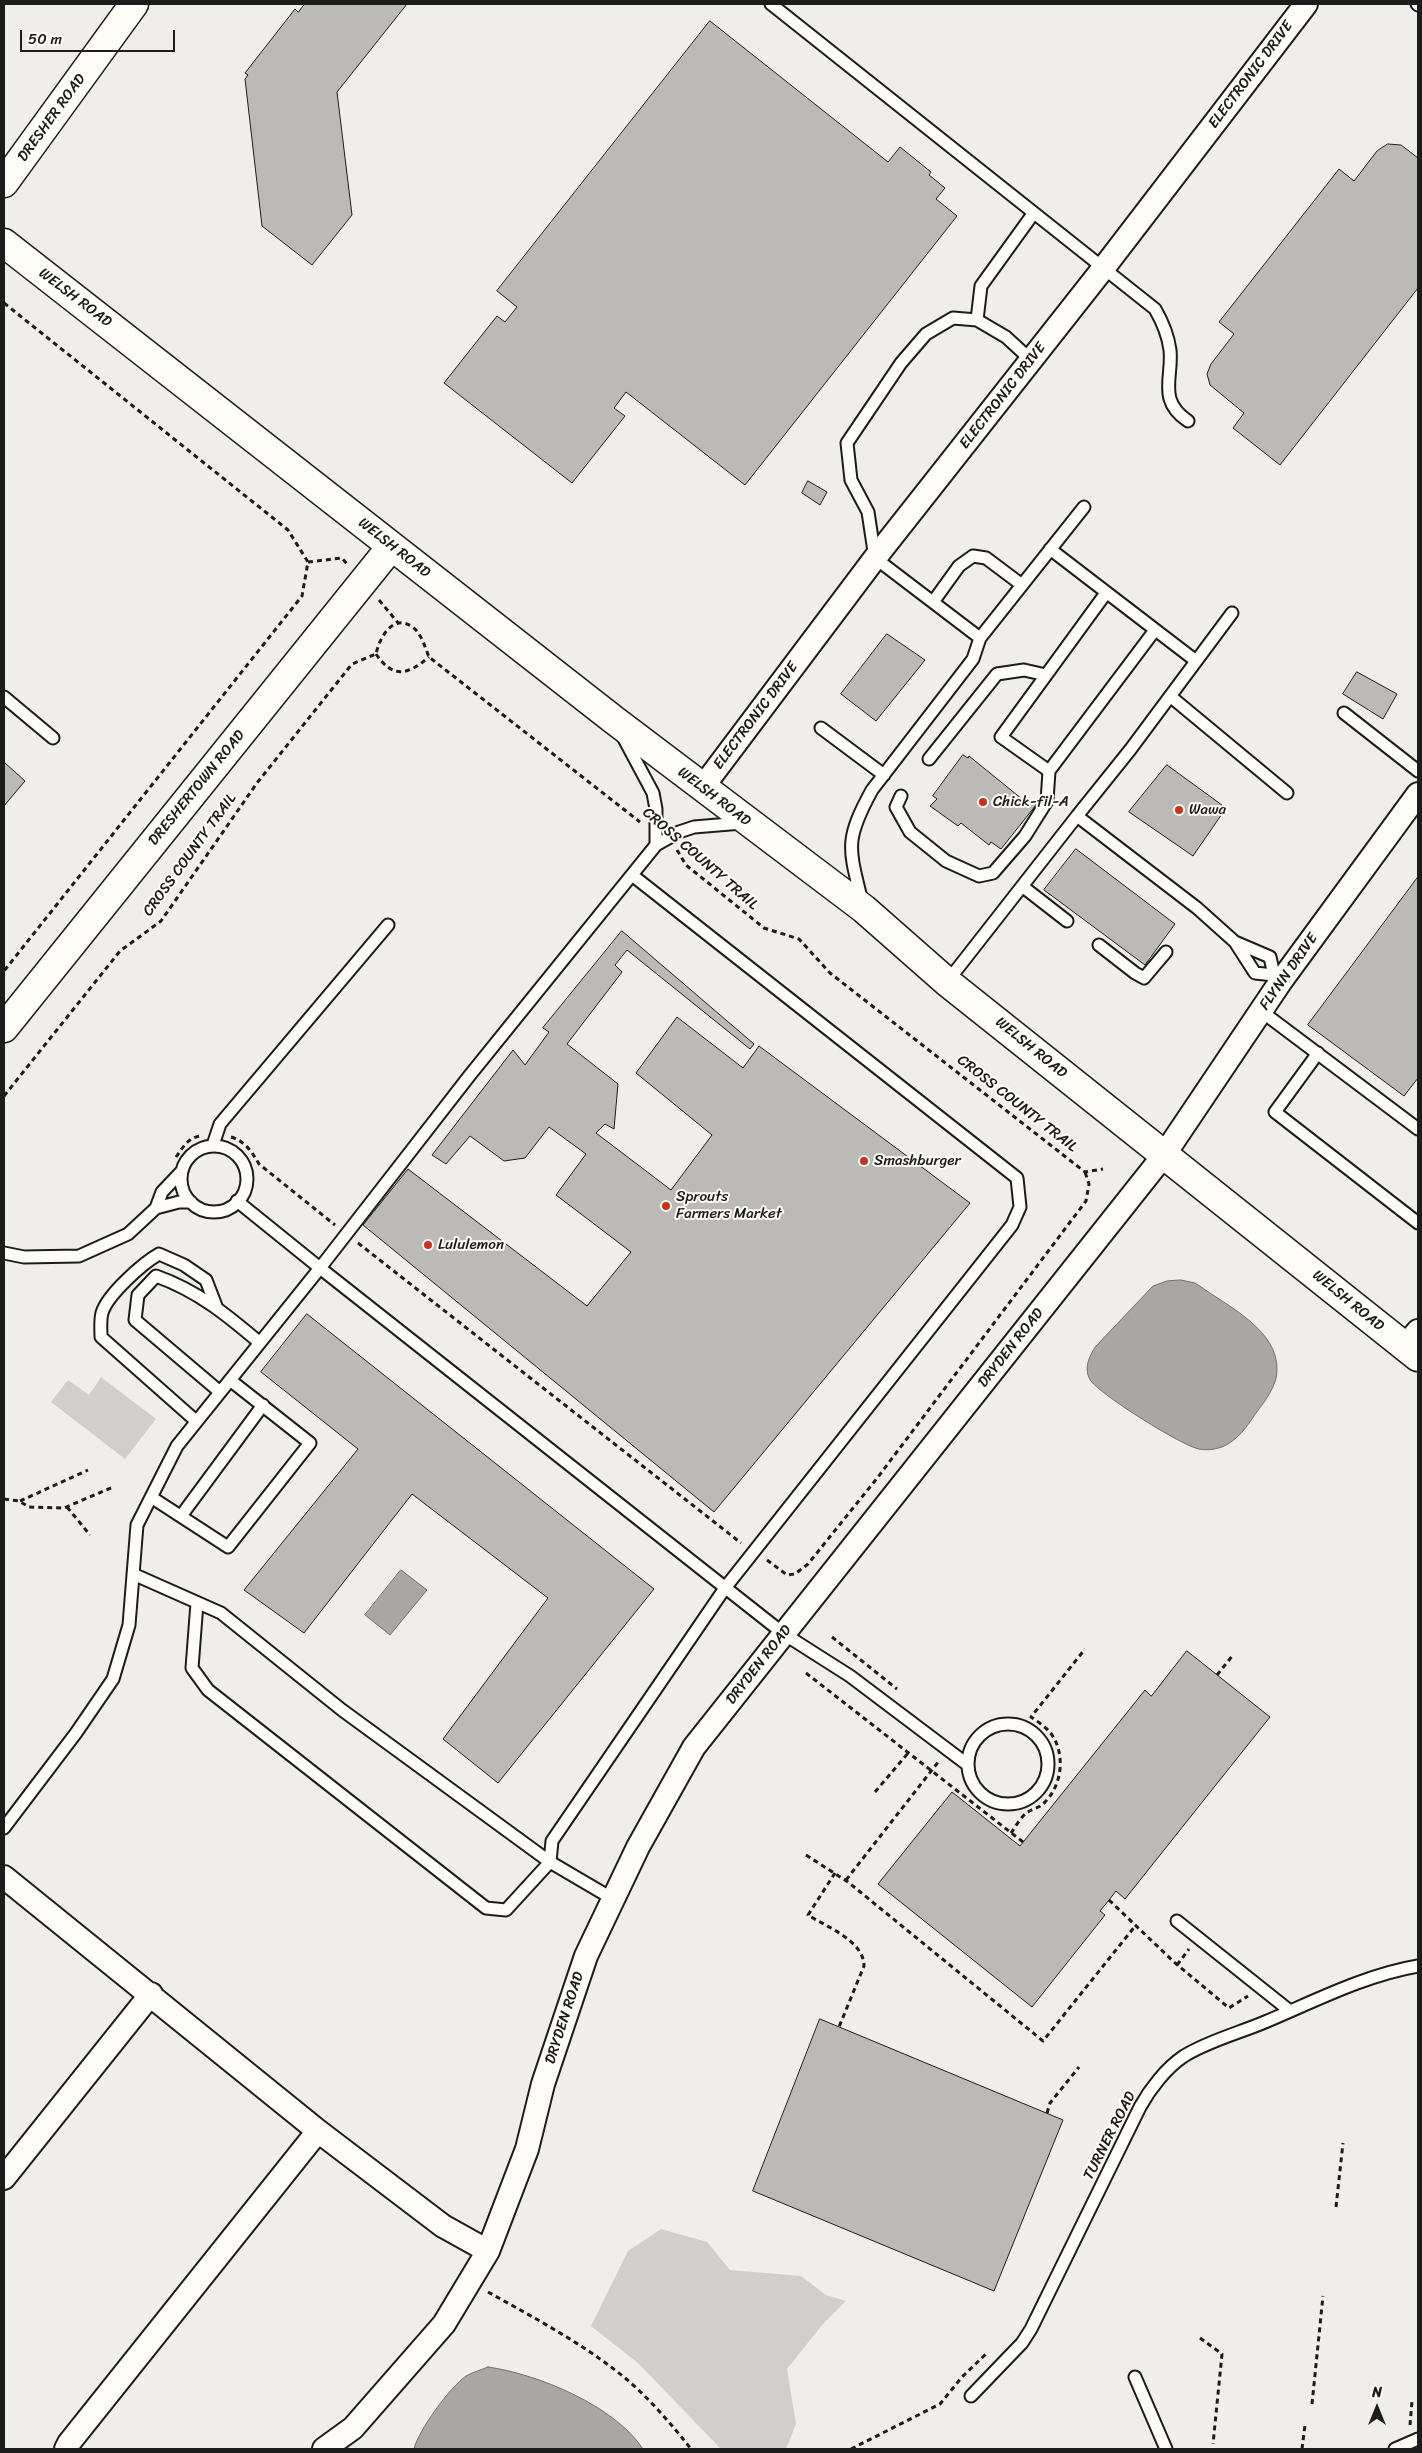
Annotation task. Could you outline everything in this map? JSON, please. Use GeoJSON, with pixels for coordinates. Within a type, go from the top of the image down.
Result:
{"type":"FeatureCollection","features":[{"type":"Feature","properties":{"kind":"main road","name":"DRESHER ROAD"},"geometry":{"type":"LineString","coordinates":[[4,183],[134,4]]}},
{"type":"Feature","properties":{"kind":"main road","name":"WELSH ROAD"},"geometry":{"type":"LineString","coordinates":[[4,243],[614,720],[864,909],[947,982],[1164,1155],[1414,1345]]}},
{"type":"Feature","properties":{"kind":"main road","name":"DRESHERTOWN ROAD"},"geometry":{"type":"LineString","coordinates":[[4,1028],[391,547]]}},
{"type":"Feature","properties":{"kind":"street","name":"ELECTRONIC DRIVE"},"geometry":{"type":"LineString","coordinates":[[702,788],[875,558],[1102,270],[1306,4]]}},
{"type":"Feature","properties":{"kind":"street","name":"FLYNN DRIVE"},"geometry":{"type":"LineString","coordinates":[[1164,1155],[1261,1012],[1279,977],[1418,794]]}},
{"type":"Feature","properties":{"kind":"street","name":"DRYDEN ROAD"},"geometry":{"type":"LineString","coordinates":[[324,2449],[353,2428],[444,2324],[488,2252],[526,2148],[543,2084],[586,1956],[638,1847],[694,1747],[1164,1155]]}},
{"type":"Feature","properties":{"kind":"street"},"geometry":{"type":"LineString","coordinates":[[4,1877],[318,2131],[443,2226],[488,2252]]}},
{"type":"Feature","properties":{"kind":"street"},"geometry":{"type":"LineString","coordinates":[[4,2178],[151,1994]]}},
{"type":"Feature","properties":{"kind":"street"},"geometry":{"type":"LineString","coordinates":[[66,2449],[318,2131]]}},
{"type":"Feature","properties":{"kind":"lane"},"geometry":{"type":"LineString","coordinates":[[771,4],[1102,270],[1155,309],[1161,320],[1170,352],[1167,375],[1169,391],[1179,414],[1188,421]]}},
{"type":"Feature","properties":{"kind":"lane"},"geometry":{"type":"LineString","coordinates":[[977,320],[981,286],[1032,214]]}},
{"type":"Feature","properties":{"kind":"lane"},"geometry":{"type":"LineString","coordinates":[[980,638],[875,558],[868,512],[851,480],[847,443],[901,363],[926,334],[953,318],[977,320],[1006,337],[1031,360]]}},
{"type":"Feature","properties":{"kind":"lane"},"geometry":{"type":"LineString","coordinates":[[864,909],[850,854],[851,836],[859,814],[884,775],[973,658],[980,638],[1084,507]]}},
{"type":"Feature","properties":{"kind":"lane"},"geometry":{"type":"LineString","coordinates":[[1050,549],[1196,661]]}},
{"type":"Feature","properties":{"kind":"lane"},"geometry":{"type":"LineString","coordinates":[[933,602],[959,566],[973,556],[986,558],[1022,585]]}},
{"type":"Feature","properties":{"kind":"lane"},"geometry":{"type":"LineString","coordinates":[[1049,771],[1001,737],[1106,593]]}},
{"type":"Feature","properties":{"kind":"lane"},"geometry":{"type":"LineString","coordinates":[[947,982],[1170,696],[1232,613]]}},
{"type":"Feature","properties":{"kind":"lane"},"geometry":{"type":"LineString","coordinates":[[901,796],[896,807],[910,832],[946,860],[979,876],[993,873],[1025,836],[1047,801],[1049,771],[1155,630]]}},
{"type":"Feature","properties":{"kind":"lane"},"geometry":{"type":"LineString","coordinates":[[929,759],[997,674],[1024,670],[1046,675]]}},
{"type":"Feature","properties":{"kind":"lane"},"geometry":{"type":"LineString","coordinates":[[1170,696],[1287,793]]}},
{"type":"Feature","properties":{"kind":"lane"},"geometry":{"type":"LineString","coordinates":[[4,697],[53,738]]}},
{"type":"Feature","properties":{"kind":"lane"},"geometry":{"type":"LineString","coordinates":[[1344,713],[1418,771]]}},
{"type":"Feature","properties":{"kind":"lane"},"geometry":{"type":"LineString","coordinates":[[614,720],[653,792],[659,840]]}},
{"type":"Feature","properties":{"kind":"lane"},"geometry":{"type":"LineString","coordinates":[[821,728],[884,775]]}},
{"type":"Feature","properties":{"kind":"lane"},"geometry":{"type":"LineString","coordinates":[[1077,816],[1196,908],[1235,942],[1255,974],[1279,977]]}},
{"type":"Feature","properties":{"kind":"lane"},"geometry":{"type":"LineString","coordinates":[[4,1828],[76,1733],[113,1679],[128,1625],[136,1525],[176,1446],[320,1268],[470,1075],[659,840],[694,827],[748,822]]}},
{"type":"Feature","properties":{"kind":"lane"},"geometry":{"type":"LineString","coordinates":[[197,1603],[192,1668],[208,1690],[486,1908],[506,1910],[550,1862],[552,1840],[753,1550],[1012,1225],[1020,1207],[1017,1178],[632,875]]}},
{"type":"Feature","properties":{"kind":"lane"},"geometry":{"type":"LineString","coordinates":[[1022,886],[1067,921]]}},
{"type":"Feature","properties":{"kind":"lane"},"geometry":{"type":"LineString","coordinates":[[213,1145],[220,1124],[388,925]]}},
{"type":"Feature","properties":{"kind":"lane"},"geometry":{"type":"LineString","coordinates":[[1235,942],[1270,957],[1279,977]]}},
{"type":"Feature","properties":{"kind":"lane"},"geometry":{"type":"LineString","coordinates":[[1098,945],[1134,973],[1144,978],[1166,952]]}},
{"type":"Feature","properties":{"kind":"lane"},"geometry":{"type":"LineString","coordinates":[[1261,1012],[1418,1129]]}},
{"type":"Feature","properties":{"kind":"lane"},"geometry":{"type":"LineString","coordinates":[[1318,1053],[1275,1112],[1418,1223]]}},
{"type":"Feature","properties":{"kind":"lane"},"geometry":{"type":"LineString","coordinates":[[4,1254],[24,1257],[79,1256],[128,1234],[156,1208],[162,1192],[181,1172],[185,1162],[192,1153],[202,1148],[213,1145],[229,1150],[241,1160],[246,1171],[246,1182],[238,1201],[229,1208],[209,1211],[191,1202],[184,1194],[181,1172]]}},
{"type":"Feature","properties":{"kind":"lane"},"geometry":{"type":"LineString","coordinates":[[238,1201],[320,1268],[784,1634],[850,1676],[968,1765],[970,1778],[977,1789],[987,1798],[999,1804],[1012,1804],[1025,1800],[1036,1793],[1044,1782],[1048,1769],[1047,1756],[1042,1744],[1028,1730],[1010,1724],[997,1726],[985,1731],[976,1740],[970,1752],[968,1765]]}},
{"type":"Feature","properties":{"kind":"lane"},"geometry":{"type":"LineString","coordinates":[[156,1208],[179,1202],[191,1202]]}},
{"type":"Feature","properties":{"kind":"lane"},"geometry":{"type":"LineString","coordinates":[[196,1421],[101,1337],[102,1312],[120,1288],[144,1262],[159,1254],[184,1265],[206,1280],[216,1306]]}},
{"type":"Feature","properties":{"kind":"lane"},"geometry":{"type":"LineString","coordinates":[[220,1392],[136,1320],[138,1295],[156,1276],[174,1282],[216,1306],[260,1343]]}},
{"type":"Feature","properties":{"kind":"lane"},"geometry":{"type":"LineString","coordinates":[[151,1497],[228,1547],[310,1443],[230,1380]]}},
{"type":"Feature","properties":{"kind":"lane"},"geometry":{"type":"LineString","coordinates":[[181,1516],[263,1406]]}},
{"type":"Feature","properties":{"kind":"lane"},"geometry":{"type":"LineString","coordinates":[[133,1574],[221,1613],[342,1710],[550,1862],[613,1899]]}},
{"type":"Feature","properties":{"kind":"lane"},"geometry":{"type":"LineString","coordinates":[[1177,1921],[1290,2012]]}},
{"type":"Feature","properties":{"kind":"lane","name":"TURNER ROAD"},"geometry":{"type":"LineString","coordinates":[[970,2396],[1022,2343],[1031,2329],[1140,2108],[1153,2087],[1184,2056],[1375,1976],[1418,1966]]}},
{"type":"Feature","properties":{"kind":"lane"},"geometry":{"type":"LineString","coordinates":[[1135,2377],[1166,2449]]}},
{"type":"Feature","properties":{"kind":"lane"},"geometry":{"type":"LineString","coordinates":[[1395,2449],[1413,2442]]}},
{"type":"Feature","properties":{"kind":"path"},"geometry":{"type":"LineString","coordinates":[[4,303],[288,530],[308,562],[302,596],[4,972]]}},
{"type":"Feature","properties":{"kind":"path","name":"CROSS COUNTY TRAIL"},"geometry":{"type":"LineString","coordinates":[[4,1096],[120,951],[161,921],[257,783],[352,664],[376,654],[383,633],[399,624],[410,625],[418,633],[429,657],[659,840],[680,853],[686,865],[764,928],[799,939],[830,973],[1085,1172],[1102,1169]]}},
{"type":"Feature","properties":{"kind":"path"},"geometry":{"type":"LineString","coordinates":[[376,654],[383,664],[393,671],[404,672],[412,670],[429,657]]}},
{"type":"Feature","properties":{"kind":"path"},"geometry":{"type":"LineString","coordinates":[[753,1550],[787,1575],[795,1574],[808,1564],[878,1477],[1086,1201],[1089,1184],[1085,1172]]}},
{"type":"Feature","properties":{"kind":"path"},"geometry":{"type":"LineString","coordinates":[[358,1244],[728,1535]]}},
{"type":"Feature","properties":{"kind":"path"},"geometry":{"type":"LineString","coordinates":[[19,1502],[88,1470]]}},
{"type":"Feature","properties":{"kind":"path"},"geometry":{"type":"LineString","coordinates":[[4,1498],[30,1507],[67,1507],[113,1487]]}},
{"type":"Feature","properties":{"kind":"path"},"geometry":{"type":"LineString","coordinates":[[67,1507],[90,1535]]}},
{"type":"Feature","properties":{"kind":"path"},"geometry":{"type":"LineString","coordinates":[[832,1637],[904,1695]]}},
{"type":"Feature","properties":{"kind":"path"},"geometry":{"type":"LineString","coordinates":[[1011,1833],[1027,1812],[1043,1805],[1050,1797],[1061,1767],[1061,1757],[1054,1739],[1045,1727],[1031,1717],[1085,1648]]}},
{"type":"Feature","properties":{"kind":"path"},"geometry":{"type":"LineString","coordinates":[[1217,1675],[1233,1656]]}},
{"type":"Feature","properties":{"kind":"path"},"geometry":{"type":"LineString","coordinates":[[806,1673],[1023,1842]]}},
{"type":"Feature","properties":{"kind":"path"},"geometry":{"type":"LineString","coordinates":[[846,1880],[948,1750]]}},
{"type":"Feature","properties":{"kind":"path"},"geometry":{"type":"LineString","coordinates":[[876,1792],[909,1752]]}},
{"type":"Feature","properties":{"kind":"path"},"geometry":{"type":"LineString","coordinates":[[806,1855],[846,1880],[1043,2041],[1136,1925]]}},
{"type":"Feature","properties":{"kind":"path"},"geometry":{"type":"LineString","coordinates":[[835,1873],[808,1915],[857,1948],[864,1960],[864,1966],[839,2027]]}},
{"type":"Feature","properties":{"kind":"path"},"geometry":{"type":"LineString","coordinates":[[1109,1900],[1174,1962],[1229,2008],[1261,1988]]}},
{"type":"Feature","properties":{"kind":"path"},"geometry":{"type":"LineString","coordinates":[[1047,2113],[1050,2103],[1079,2067]]}},
{"type":"Feature","properties":{"kind":"path"},"geometry":{"type":"LineString","coordinates":[[1336,2207],[1343,2143]]}},
{"type":"Feature","properties":{"kind":"path"},"geometry":{"type":"LineString","coordinates":[[483,2290],[534,2318],[616,2370],[667,2418],[692,2449]]}},
{"type":"Feature","properties":{"kind":"path"},"geometry":{"type":"LineString","coordinates":[[1312,2404],[1323,2296]]}},
{"type":"Feature","properties":{"kind":"path"},"geometry":{"type":"LineString","coordinates":[[1200,2338],[1222,2354],[1213,2444]]}},
{"type":"Feature","properties":{"kind":"path"},"geometry":{"type":"LineString","coordinates":[[851,2449],[940,2404],[962,2377],[988,2352]]}},
{"type":"Feature","properties":{"kind":"path"},"geometry":{"type":"LineString","coordinates":[[1412,2401],[1413,2442]]}},
{"type":"Feature","properties":{"kind":"path"},"geometry":{"type":"LineString","coordinates":[[1302,2449],[1306,2425]]}},
{"type":"Feature","properties":{"kind":"shaded area"},"geometry":{"type":"Polygon","coordinates":[[[1181,1280],[1195,1283],[1251,1322],[1270,1344],[1275,1356],[1277,1370],[1275,1382],[1267,1398],[1248,1425],[1239,1436],[1228,1444],[1206,1450],[1190,1446],[1142,1419],[1098,1388],[1091,1381],[1087,1372],[1089,1359],[1096,1346],[1153,1286],[1167,1281],[1181,1280]]]}},
{"type":"Feature","properties":{"kind":"shaded area"},"geometry":{"type":"Polygon","coordinates":[[[101,1377],[156,1419],[125,1459],[51,1402],[68,1380],[89,1395],[101,1377]]]}},
{"type":"Feature","properties":{"kind":"shaded area"},"geometry":{"type":"Polygon","coordinates":[[[401,1570],[427,1590],[390,1635],[365,1615],[401,1570]]]}},
{"type":"Feature","properties":{"kind":"shaded area"},"geometry":{"type":"Polygon","coordinates":[[[661,2229],[707,2242],[730,2270],[801,2276],[826,2295],[846,2301],[823,2324],[787,2369],[796,2424],[786,2449],[721,2449],[638,2363],[591,2326],[628,2251],[661,2229]]]}},
{"type":"Feature","properties":{"kind":"shaded area"},"geometry":{"type":"Polygon","coordinates":[[[488,2367],[529,2377],[574,2394],[614,2419],[630,2433],[643,2449],[414,2449],[428,2421],[459,2382],[466,2376],[488,2367]]]}},
{"type":"Feature","properties":{"kind":"building"},"geometry":{"type":"Polygon","coordinates":[[[305,4],[407,4],[337,92],[352,215],[312,265],[262,226],[245,79],[248,75],[245,73],[295,9],[298,12],[305,4]]]}},
{"type":"Feature","properties":{"kind":"building"},"geometry":{"type":"Polygon","coordinates":[[[710,21],[888,162],[900,147],[931,172],[929,175],[945,188],[936,199],[957,216],[745,485],[626,392],[614,408],[625,416],[572,483],[444,383],[497,316],[505,322],[517,307],[497,291],[710,21]]]}},
{"type":"Feature","properties":{"kind":"building"},"geometry":{"type":"Polygon","coordinates":[[[1388,144],[1401,145],[1418,158],[1418,288],[1280,465],[1233,428],[1244,413],[1210,385],[1207,374],[1211,364],[1234,334],[1219,322],[1339,169],[1354,181],[1377,151],[1388,144]]]}},
{"type":"Feature","properties":{"kind":"building"},"geometry":{"type":"Polygon","coordinates":[[[808,481],[827,492],[820,505],[802,493],[808,481]]]}},
{"type":"Feature","properties":{"kind":"building"},"geometry":{"type":"Polygon","coordinates":[[[887,634],[925,660],[876,721],[841,694],[887,634]]]}},
{"type":"Feature","properties":{"kind":"building"},"geometry":{"type":"Polygon","coordinates":[[[1357,672],[1397,694],[1383,719],[1343,694],[1357,672]]]}},
{"type":"Feature","properties":{"kind":"building","name":"Chick-fil-A"},"geometry":{"type":"Polygon","coordinates":[[[963,755],[968,758],[969,756],[1022,799],[1024,796],[1036,805],[1001,849],[991,842],[989,845],[961,823],[958,826],[930,806],[937,799],[933,796],[963,755]]]}},
{"type":"Feature","properties":{"kind":"building"},"geometry":{"type":"Polygon","coordinates":[[[4,762],[25,781],[4,806],[4,762]]]}},
{"type":"Feature","properties":{"kind":"building"},"geometry":{"type":"Polygon","coordinates":[[[1167,765],[1226,808],[1193,856],[1129,812],[1167,765]]]}},
{"type":"Feature","properties":{"kind":"building"},"geometry":{"type":"Polygon","coordinates":[[[1076,849],[1175,924],[1145,965],[1044,890],[1076,849]]]}},
{"type":"Feature","properties":{"kind":"building"},"geometry":{"type":"Polygon","coordinates":[[[1418,877],[1418,1078],[1404,1096],[1308,1025],[1418,877]]]}},
{"type":"Feature","properties":{"kind":"building"},"geometry":{"type":"Polygon","coordinates":[[[622,931],[754,1044],[750,1049],[627,950],[615,965],[622,972],[567,1044],[618,1084],[614,1129],[605,1124],[596,1133],[671,1190],[712,1135],[636,1073],[677,1017],[743,1068],[759,1046],[970,1203],[714,1512],[363,1225],[408,1169],[587,1306],[631,1252],[556,1195],[586,1154],[549,1127],[525,1158],[504,1161],[470,1136],[446,1164],[432,1155],[513,1050],[525,1065],[549,1032],[543,1028],[622,931]]]}},
{"type":"Feature","properties":{"kind":"building"},"geometry":{"type":"Polygon","coordinates":[[[307,1314],[654,1589],[498,1783],[443,1739],[548,1598],[412,1494],[304,1633],[244,1590],[358,1449],[261,1372],[307,1314]]]}},
{"type":"Feature","properties":{"kind":"building"},"geometry":{"type":"Polygon","coordinates":[[[1187,1651],[1270,1717],[1125,1899],[1116,1891],[1100,1911],[1105,1915],[1032,2007],[878,1884],[952,1792],[1020,1846],[1145,1690],[1151,1696],[1187,1651]]]}},
{"type":"Feature","properties":{"kind":"building"},"geometry":{"type":"Polygon","coordinates":[[[820,2019],[1063,2120],[994,2291],[753,2191],[820,2019]]]}},
{"type":"Feature","properties":{"kind":"place","name":"Chick-fil-A"},"geometry":{"type":"Point","coordinates":[983,802]}},
{"type":"Feature","properties":{"kind":"place","name":"Wawa"},"geometry":{"type":"Point","coordinates":[1179,810]}},
{"type":"Feature","properties":{"kind":"place","name":"Smashburger"},"geometry":{"type":"Point","coordinates":[864,1161]}},
{"type":"Feature","properties":{"kind":"place","name":"Sprouts Farmers Market"},"geometry":{"type":"Point","coordinates":[666,1206]}},
{"type":"Feature","properties":{"kind":"place","name":"Lululemon"},"geometry":{"type":"Point","coordinates":[428,1245]}}]}
